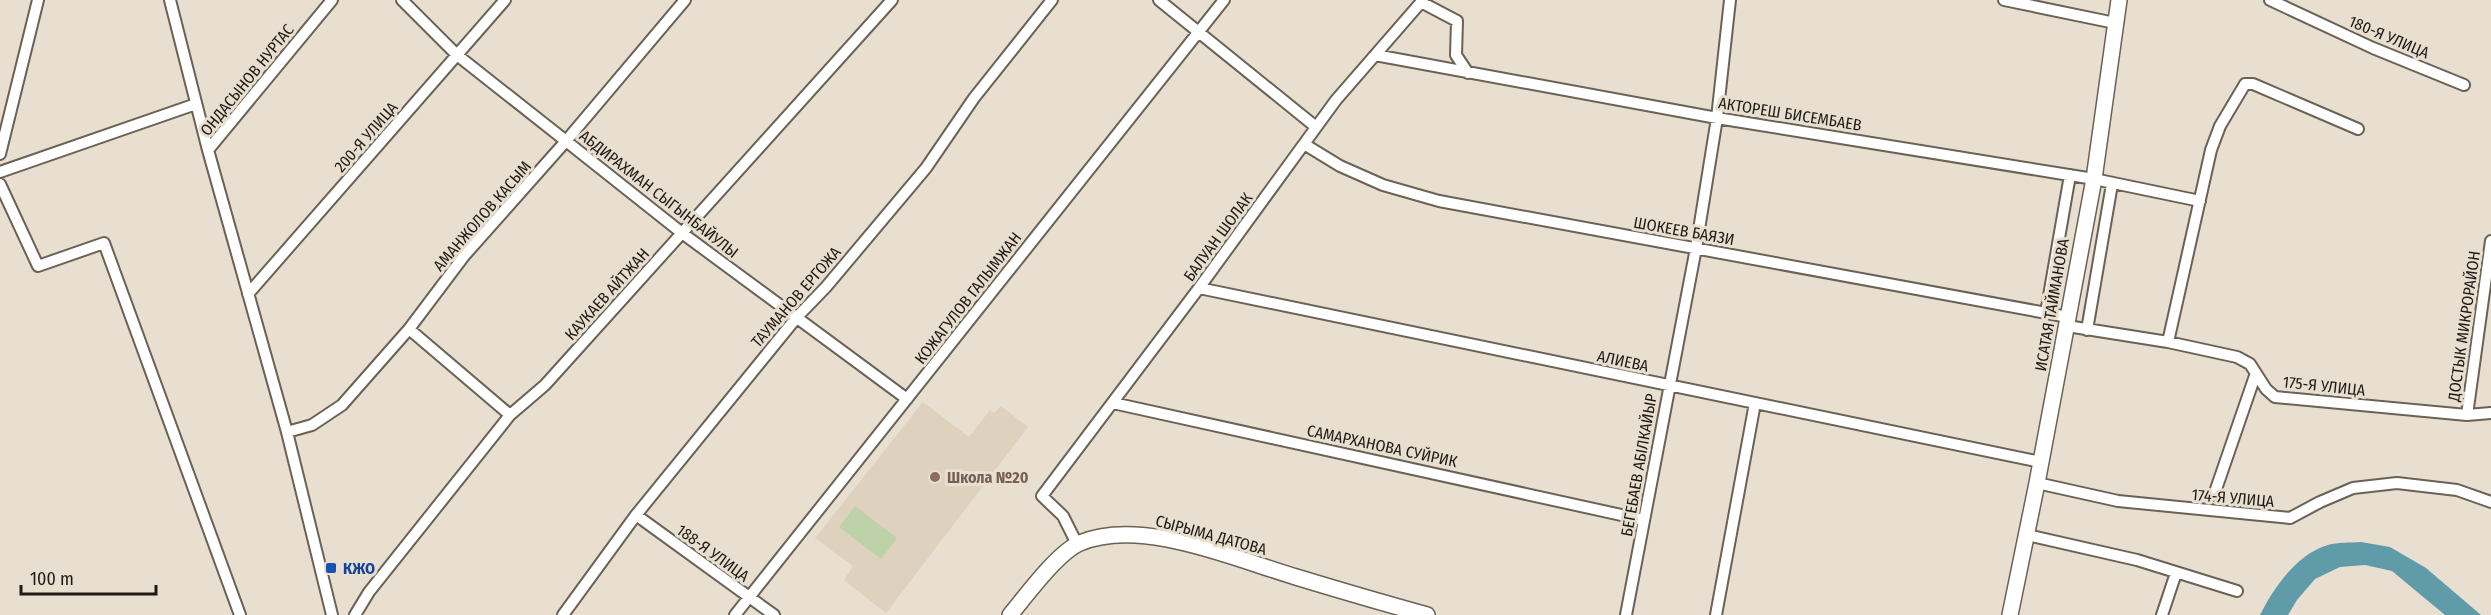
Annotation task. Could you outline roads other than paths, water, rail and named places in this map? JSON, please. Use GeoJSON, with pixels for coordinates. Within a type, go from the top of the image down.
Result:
{"type":"FeatureCollection","features":[{"type":"Feature","properties":{"kind":"street"},"geometry":{"type":"LineString","coordinates":[[0,154],[38,0]]}},
{"type":"Feature","properties":{"kind":"street"},"geometry":{"type":"LineString","coordinates":[[170,0],[208,150],[287,432],[332,615]]}},
{"type":"Feature","properties":{"kind":"street","name":"ОНДАСЫНОВ НУРТАС"},"geometry":{"type":"LineString","coordinates":[[208,150],[332,0]]}},
{"type":"Feature","properties":{"kind":"street","name":"АБДИРАХМАН СЫГЫНБАЙУЛЫ"},"geometry":{"type":"LineString","coordinates":[[402,0],[458,55],[682,233],[907,399]]}},
{"type":"Feature","properties":{"kind":"street","name":"200-Я УЛИЦА"},"geometry":{"type":"LineString","coordinates":[[248,294],[506,0]]}},
{"type":"Feature","properties":{"kind":"street","name":"АМАНЖОЛОВ КАСЫМ"},"geometry":{"type":"LineString","coordinates":[[287,432],[312,425],[342,405],[409,329],[464,256],[566,141],[685,0]]}},
{"type":"Feature","properties":{"kind":"street","name":"КАУКАЕВ АЙТЖАН"},"geometry":{"type":"LineString","coordinates":[[355,615],[369,592],[510,415],[545,385],[892,0]]}},
{"type":"Feature","properties":{"kind":"street","name":"ТАУМАНОВ ЕРГОЖА"},"geometry":{"type":"LineString","coordinates":[[563,615],[636,515],[797,317],[926,168],[974,98],[1052,0]]}},
{"type":"Feature","properties":{"kind":"street"},"geometry":{"type":"LineString","coordinates":[[1159,0],[1316,127]]}},
{"type":"Feature","properties":{"kind":"street","name":"КОЖАГУЛОВ ГАЛЫМЖАН"},"geometry":{"type":"LineString","coordinates":[[735,615],[1224,0]]}},
{"type":"Feature","properties":{"kind":"street","name":"БЕГЕБАЕВ АБІЛКАЙЫР"},"geometry":{"type":"LineString","coordinates":[[1626,615],[1696,248],[1717,118],[1730,0]]}},
{"type":"Feature","properties":{"kind":"street"},"geometry":{"type":"LineString","coordinates":[[2004,0],[2115,23]]}},
{"type":"Feature","properties":{"kind":"street","name":"ИСАТАЯ ТАЙМАНОВА"},"geometry":{"type":"LineString","coordinates":[[2010,615],[2094,179],[2119,0]]}},
{"type":"Feature","properties":{"kind":"street","name":"180-Я УЛИЦА"},"geometry":{"type":"LineString","coordinates":[[2270,0],[2373,48],[2464,85]]}},
{"type":"Feature","properties":{"kind":"street"},"geometry":{"type":"LineString","coordinates":[[1422,1],[1457,21],[1456,55],[1468,73]]}},
{"type":"Feature","properties":{"kind":"street","name":"БАЛУАН ШОЛАК"},"geometry":{"type":"LineString","coordinates":[[1077,544],[1063,516],[1042,496],[1199,288],[1316,127],[1422,1]]}},
{"type":"Feature","properties":{"kind":"street","name":"АКТОРЕШ БИСЕМБАЕВ"},"geometry":{"type":"LineString","coordinates":[[1375,55],[1717,118],[2094,179],[2200,201]]}},
{"type":"Feature","properties":{"kind":"street"},"geometry":{"type":"LineString","coordinates":[[2168,342],[2211,150],[2220,126],[2245,84],[2253,84],[2358,129]]}},
{"type":"Feature","properties":{"kind":"street"},"geometry":{"type":"LineString","coordinates":[[0,172],[196,104]]}},
{"type":"Feature","properties":{"kind":"street","name":"ШОКЕЕВ БАЯЗИ"},"geometry":{"type":"LineString","coordinates":[[1304,144],[1340,166],[1383,185],[1439,201],[2046,313],[2068,322]]}},
{"type":"Feature","properties":{"kind":"street"},"geometry":{"type":"LineString","coordinates":[[2046,313],[2070,175]]}},
{"type":"Feature","properties":{"kind":"street"},"geometry":{"type":"LineString","coordinates":[[0,184],[38,266],[104,243],[240,615]]}},
{"type":"Feature","properties":{"kind":"street"},"geometry":{"type":"LineString","coordinates":[[2087,330],[2112,184]]}},
{"type":"Feature","properties":{"kind":"street","name":"ДОСТЫК МИКРОРАЙОН"},"geometry":{"type":"LineString","coordinates":[[2467,415],[2491,241]]}},
{"type":"Feature","properties":{"kind":"street","name":"АЛИЕВА"},"geometry":{"type":"LineString","coordinates":[[1199,288],[2041,462]]}},
{"type":"Feature","properties":{"kind":"street","name":"175-Я УЛИЦА"},"geometry":{"type":"LineString","coordinates":[[2068,322],[2087,330],[2168,342],[2236,357],[2250,364],[2266,389],[2275,397],[2467,415],[2491,413]]}},
{"type":"Feature","properties":{"kind":"street"},"geometry":{"type":"LineString","coordinates":[[409,329],[510,415]]}},
{"type":"Feature","properties":{"kind":"street"},"geometry":{"type":"LineString","coordinates":[[2214,495],[2256,373]]}},
{"type":"Feature","properties":{"kind":"street","name":"САМАРХАНОВА СУЙРИК"},"geometry":{"type":"LineString","coordinates":[[1113,403],[1644,520]]}},
{"type":"Feature","properties":{"kind":"street"},"geometry":{"type":"LineString","coordinates":[[1716,615],[1755,404]]}},
{"type":"Feature","properties":{"kind":"street","name":"174-Я УЛИЦА"},"geometry":{"type":"LineString","coordinates":[[2037,483],[2118,501],[2290,518],[2353,488],[2397,483],[2457,490],[2491,502]]}},
{"type":"Feature","properties":{"kind":"street","name":"188-Я УЛИЦА"},"geometry":{"type":"LineString","coordinates":[[636,515],[774,615]]}},
{"type":"Feature","properties":{"kind":"street","name":"СЫРЫМА ДАТОВА"},"geometry":{"type":"LineString","coordinates":[[1011,615],[1054,565],[1077,544],[1101,536],[1125,534],[1162,538],[1427,615]]}},
{"type":"Feature","properties":{"kind":"street"},"geometry":{"type":"LineString","coordinates":[[2027,535],[2137,560],[2237,591]]}},
{"type":"Feature","properties":{"kind":"street"},"geometry":{"type":"LineString","coordinates":[[2162,615],[2176,573]]}},
{"type":"Feature","properties":{"kind":"water"},"geometry":{"type":"Polygon","coordinates":[[[2361,542],[2390,547],[2426,568],[2481,615],[2445,615],[2392,571],[2365,565],[2340,567],[2315,579],[2297,600],[2288,615],[2260,615],[2279,583],[2306,556],[2328,545],[2361,542]]]}},
{"type":"Feature","properties":{"kind":"place","name":"Школа №20"},"geometry":{"type":"Point","coordinates":[935,477]}},
{"type":"Feature","properties":{"kind":"place","name":"КЖО"},"geometry":{"type":"Point","coordinates":[331,568]}}]}
